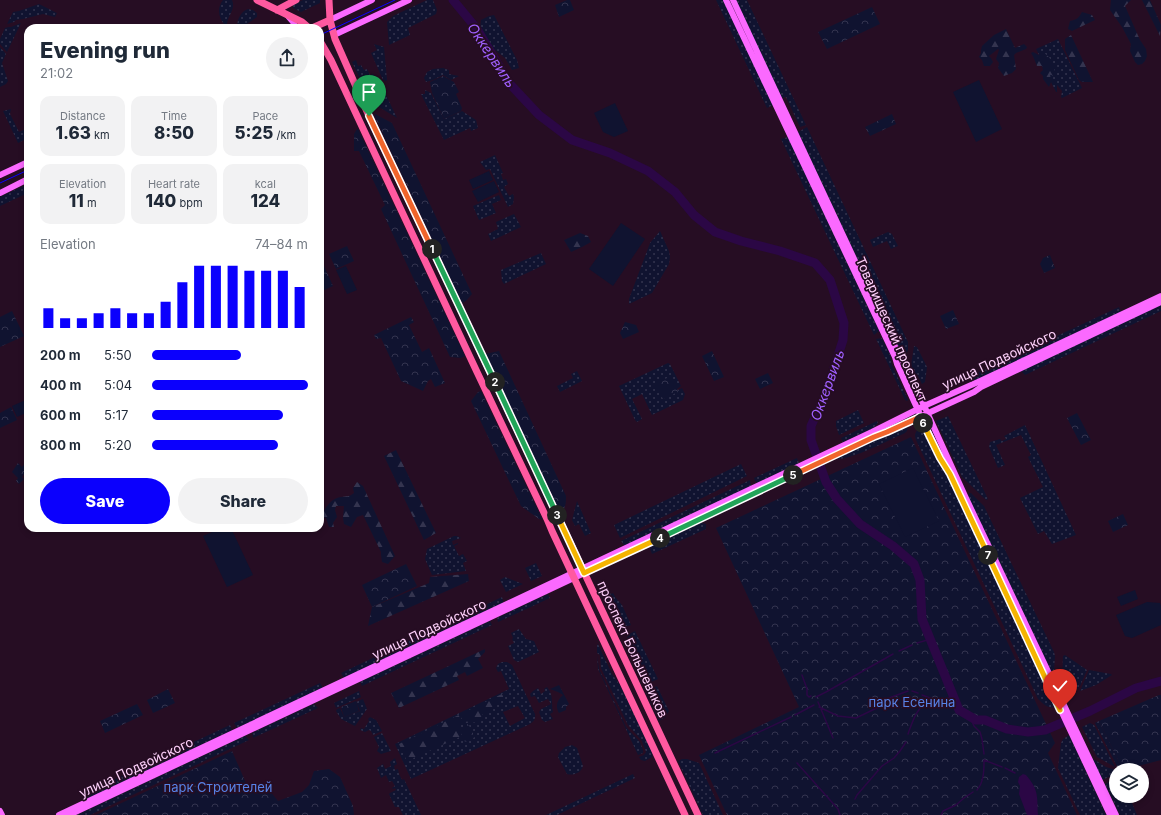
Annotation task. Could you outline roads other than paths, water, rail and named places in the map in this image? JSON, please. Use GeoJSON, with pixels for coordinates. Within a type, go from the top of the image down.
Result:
{"type":"FeatureCollection","features":[{"type":"Feature","properties":{"kind":"main road"},"geometry":{"type":"LineString","coordinates":[[257,0],[304,24]]}},
{"type":"Feature","properties":{"kind":"main road"},"geometry":{"type":"LineString","coordinates":[[277,10],[296,0]]}},
{"type":"Feature","properties":{"kind":"main road","name":"проспект Большевиков"},"geometry":{"type":"LineString","coordinates":[[329,0],[330,20],[334,35],[369,116],[698,815]]}},
{"type":"Feature","properties":{"kind":"main road"},"geometry":{"type":"LineString","coordinates":[[321,24],[330,20]]}},
{"type":"Feature","properties":{"kind":"main road"},"geometry":{"type":"LineString","coordinates":[[324,39],[334,35]]}},
{"type":"Feature","properties":{"kind":"main road","name":"проспект Большевиков"},"geometry":{"type":"LineString","coordinates":[[324,49],[360,120],[685,815]]}},
{"type":"Feature","properties":{"kind":"street"},"geometry":{"type":"LineString","coordinates":[[330,20],[372,0]]}},
{"type":"Feature","properties":{"kind":"street"},"geometry":{"type":"LineString","coordinates":[[334,35],[409,0]]}},
{"type":"Feature","properties":{"kind":"street","name":"Товарищеский проспект"},"geometry":{"type":"LineString","coordinates":[[726,0],[895,357],[920,417],[940,458],[950,474],[1063,708]]}},
{"type":"Feature","properties":{"kind":"street","name":"Товарищеский проспект"},"geometry":{"type":"LineString","coordinates":[[733,0],[924,406],[1063,708]]}},
{"type":"Feature","properties":{"kind":"street"},"geometry":{"type":"LineString","coordinates":[[286,14],[294,24]]}},
{"type":"Feature","properties":{"kind":"street"},"geometry":{"type":"LineString","coordinates":[[0,175],[24,164]]}},
{"type":"Feature","properties":{"kind":"street"},"geometry":{"type":"LineString","coordinates":[[0,192],[24,181]]}},
{"type":"Feature","properties":{"kind":"street","name":"улица Подвойского"},"geometry":{"type":"LineString","coordinates":[[70,815],[583,571],[810,465],[924,406],[1161,296]]}},
{"type":"Feature","properties":{"kind":"street","name":"улица Подвойского"},"geometry":{"type":"LineString","coordinates":[[827,456],[920,417],[974,392],[980,387],[1161,302]]}},
{"type":"Feature","properties":{"kind":"street","name":"улица Подвойского"},"geometry":{"type":"LineString","coordinates":[[59,815],[573,576]]}},
{"type":"Feature","properties":{"kind":"street"},"geometry":{"type":"LineString","coordinates":[[1063,708],[1110,815]]}},
{"type":"Feature","properties":{"kind":"street"},"geometry":{"type":"LineString","coordinates":[[1072,729],[1116,815]]}},
{"type":"Feature","properties":{"kind":"street"},"geometry":{"type":"LineString","coordinates":[[0,811],[2,815]]}},
{"type":"Feature","properties":{"kind":"waterway","name":"Оккервиль"},"geometry":{"type":"LineString","coordinates":[[453,0],[477,29],[509,83],[539,115],[572,140],[610,153],[648,171],[675,192],[694,215],[715,232],[815,263],[830,280],[844,323],[843,340],[826,393],[811,426],[811,440],[826,482],[837,499],[860,524],[893,546],[914,564],[920,580],[922,619],[959,710],[976,720],[985,720],[1007,729],[1028,732],[1045,730],[1090,711],[1136,688],[1161,681]]}},
{"type":"Feature","properties":{"kind":"waterway"},"geometry":{"type":"LineString","coordinates":[[917,643],[931,639]]}},
{"type":"Feature","properties":{"kind":"waterway"},"geometry":{"type":"LineString","coordinates":[[899,651],[912,645]]}},
{"type":"Feature","properties":{"kind":"waterway"},"geometry":{"type":"LineString","coordinates":[[816,697],[893,654]]}},
{"type":"Feature","properties":{"kind":"waterway"},"geometry":{"type":"LineString","coordinates":[[802,675],[807,689],[807,695],[809,697],[811,696]]}},
{"type":"Feature","properties":{"kind":"waterway"},"geometry":{"type":"LineString","coordinates":[[819,707],[838,716],[856,718],[883,705],[889,698],[908,691]]}},
{"type":"Feature","properties":{"kind":"waterway"},"geometry":{"type":"LineString","coordinates":[[912,691],[918,693]]}},
{"type":"Feature","properties":{"kind":"waterway"},"geometry":{"type":"LineString","coordinates":[[922,695],[935,700]]}},
{"type":"Feature","properties":{"kind":"waterway"},"geometry":{"type":"LineString","coordinates":[[941,701],[953,696]]}},
{"type":"Feature","properties":{"kind":"waterway"},"geometry":{"type":"LineString","coordinates":[[908,734],[919,709],[932,699]]}},
{"type":"Feature","properties":{"kind":"waterway"},"geometry":{"type":"LineString","coordinates":[[818,702],[833,738]]}},
{"type":"Feature","properties":{"kind":"waterway"},"geometry":{"type":"LineString","coordinates":[[795,715],[814,705]]}},
{"type":"Feature","properties":{"kind":"waterway"},"geometry":{"type":"LineString","coordinates":[[715,753],[791,717]]}},
{"type":"Feature","properties":{"kind":"waterway"},"geometry":{"type":"LineString","coordinates":[[970,717],[974,726],[980,732],[984,754]]}},
{"type":"Feature","properties":{"kind":"waterway"},"geometry":{"type":"LineString","coordinates":[[855,799],[882,766],[894,758],[906,742]]}},
{"type":"Feature","properties":{"kind":"waterway"},"geometry":{"type":"LineString","coordinates":[[977,790],[984,772],[984,760],[1002,767]]}},
{"type":"Feature","properties":{"kind":"waterway"},"geometry":{"type":"LineString","coordinates":[[797,763],[838,809],[840,815]]}},
{"type":"Feature","properties":{"kind":"waterway"},"geometry":{"type":"LineString","coordinates":[[1005,768],[1015,773]]}},
{"type":"Feature","properties":{"kind":"waterway"},"geometry":{"type":"LineString","coordinates":[[941,815],[943,811],[956,805],[973,792]]}},
{"type":"Feature","properties":{"kind":"tram line"},"geometry":{"type":"LineString","coordinates":[[324,33],[395,0]]}},
{"type":"Feature","properties":{"kind":"tram line"},"geometry":{"type":"LineString","coordinates":[[0,183],[24,172]]}},
{"type":"Feature","properties":{"kind":"park label","name":"парк Есенина"},"geometry":{"type":"Point","coordinates":[912,702]}},
{"type":"Feature","properties":{"kind":"park label","name":"парк Строителей"},"geometry":{"type":"Point","coordinates":[218,787]}}]}
